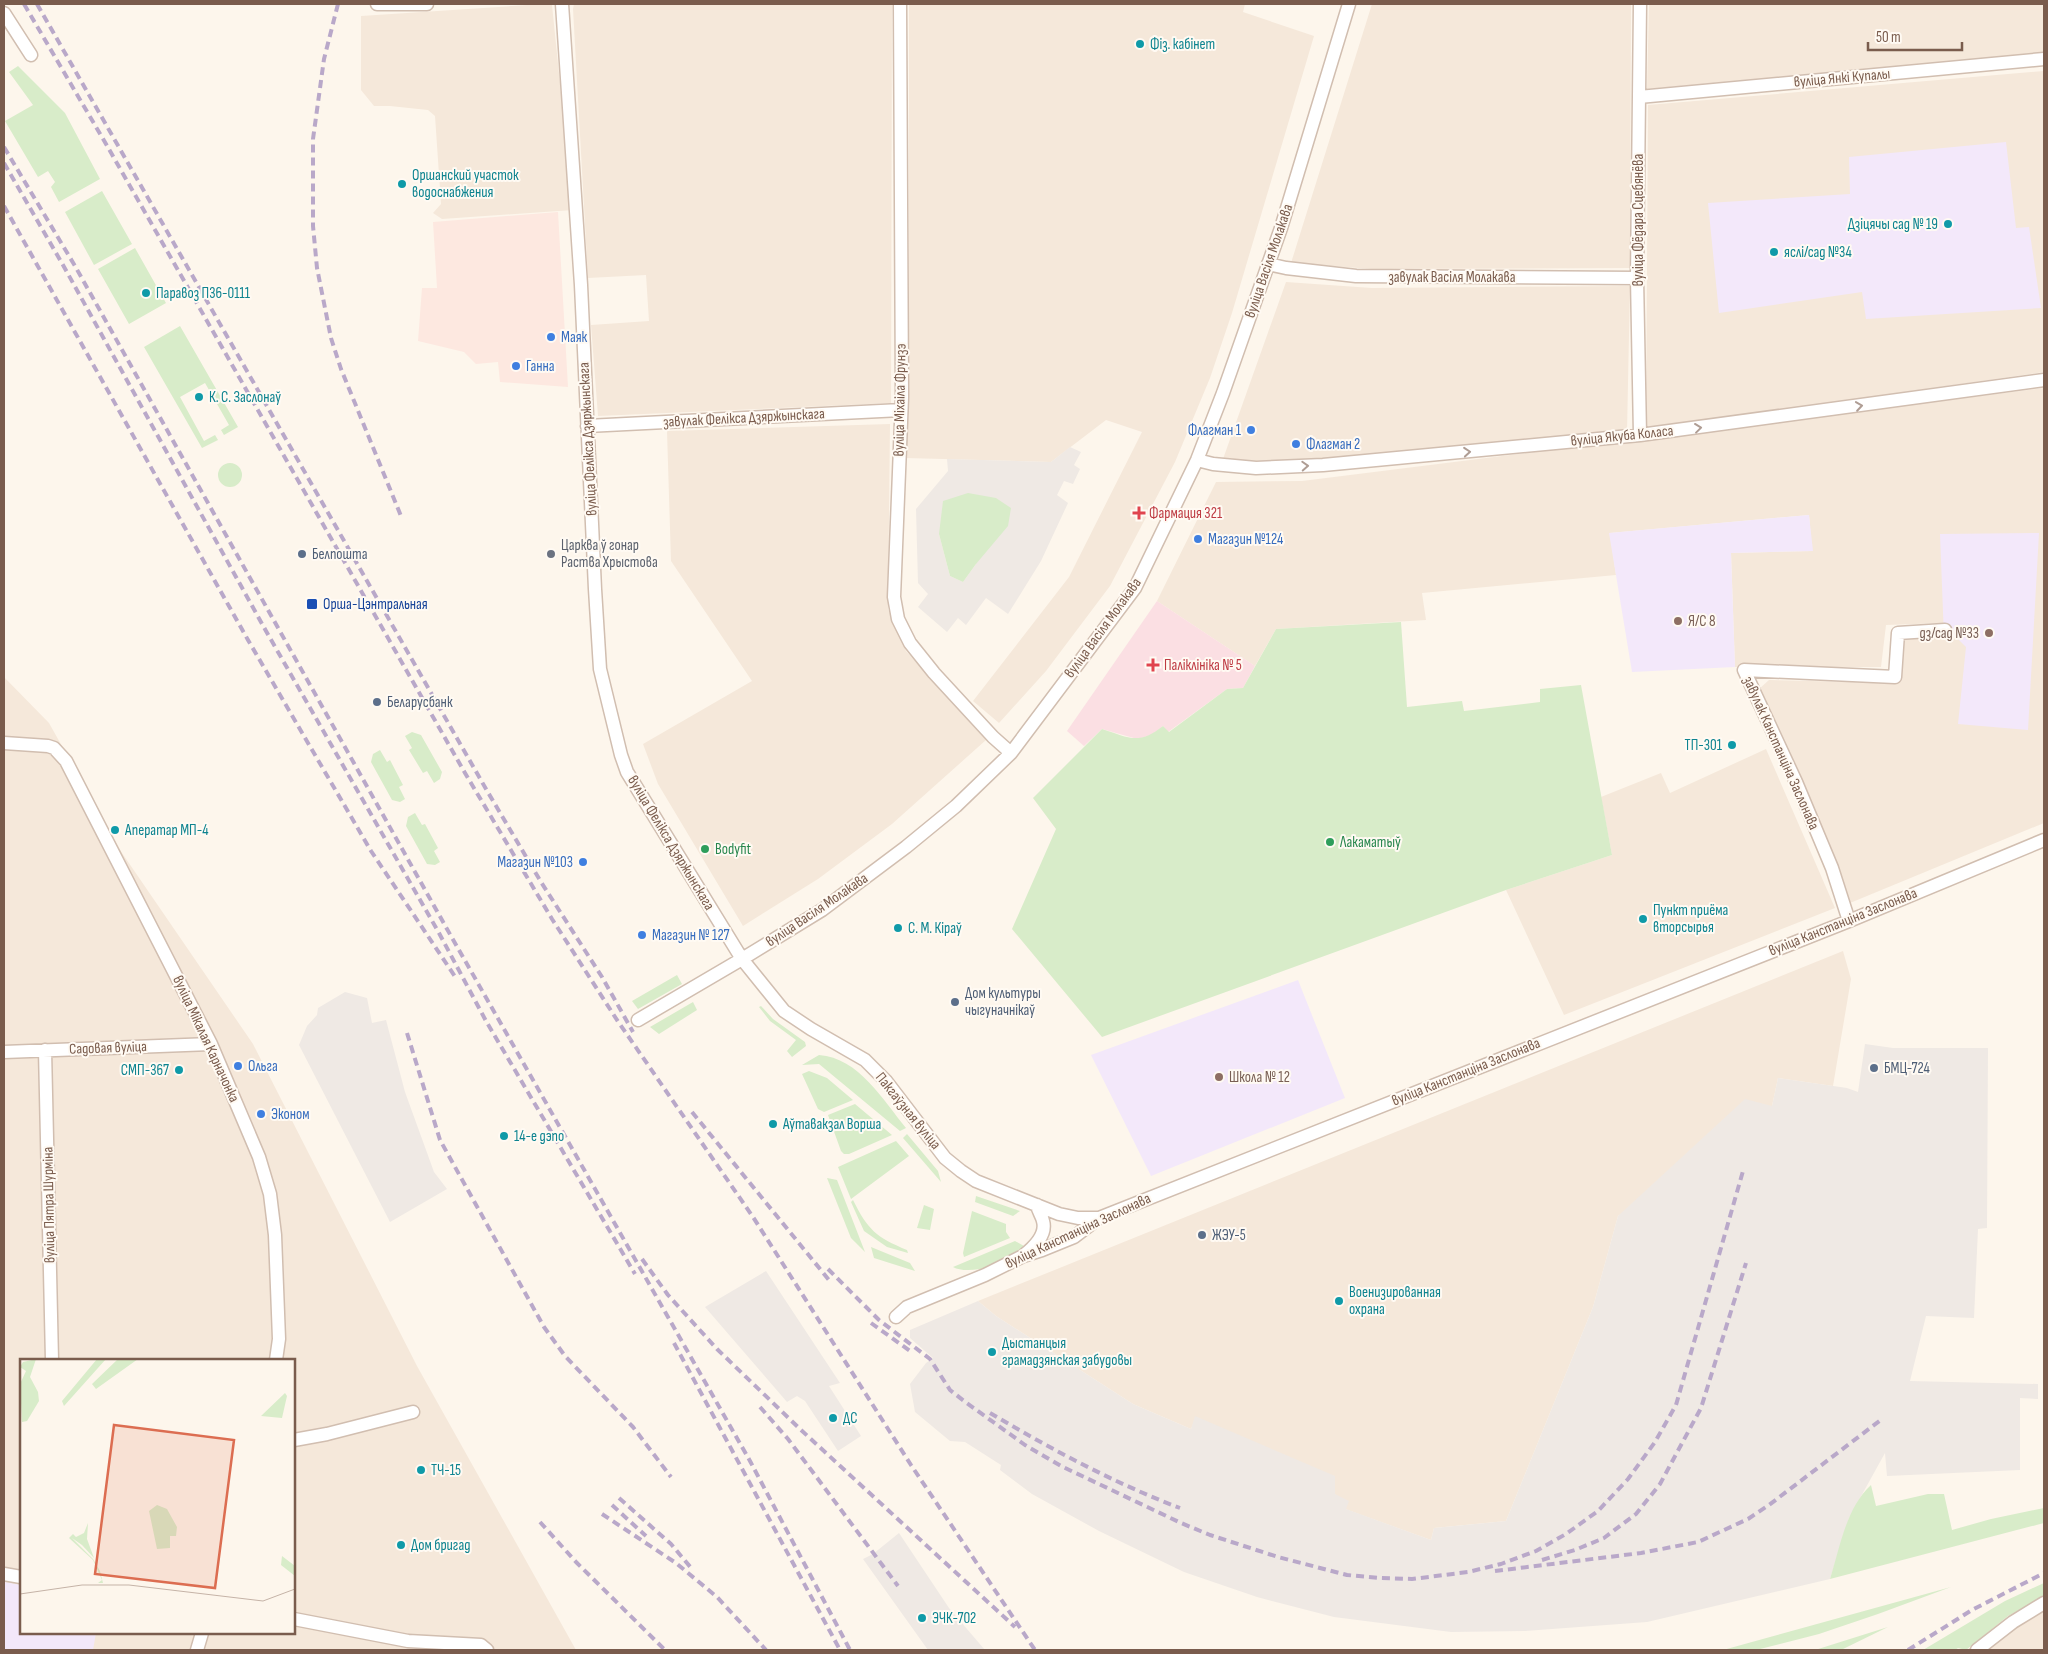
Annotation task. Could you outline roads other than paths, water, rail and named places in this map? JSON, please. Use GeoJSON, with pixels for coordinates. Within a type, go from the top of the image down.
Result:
{"type":"FeatureCollection","features":[{"type":"Feature","properties":{"kind":"street"},"geometry":{"type":"LineString","coordinates":[[377,4],[428,4]]}},
{"type":"Feature","properties":{"kind":"street","name":"вуліца Фелікса Дзяржынскага"},"geometry":{"type":"LineString","coordinates":[[562,4],[580,276],[600,669],[627,772],[742,959]]}},
{"type":"Feature","properties":{"kind":"street","name":"вуліца Міхаіла Фрунзэ"},"geometry":{"type":"LineString","coordinates":[[900,4],[901,410],[894,597],[898,619],[910,643],[934,674],[993,737],[1011,753]]}},
{"type":"Feature","properties":{"kind":"street","name":"вуліца Васіля Молакава"},"geometry":{"type":"LineString","coordinates":[[638,1020],[829,905],[906,848],[956,806],[1011,753],[1135,588],[1198,460],[1268,264],[1315,122],[1350,4]]}},
{"type":"Feature","properties":{"kind":"street","name":"вуліца Фёдара Сцебянёва"},"geometry":{"type":"LineString","coordinates":[[1640,4],[1637,278],[1640,435]]}},
{"type":"Feature","properties":{"kind":"street"},"geometry":{"type":"LineString","coordinates":[[4,13],[31,55]]}},
{"type":"Feature","properties":{"kind":"street","name":"вуліца Янкі Купалы"},"geometry":{"type":"LineString","coordinates":[[1639,98],[2044,59]]}},
{"type":"Feature","properties":{"kind":"street","name":"завулак Васіля Молакава"},"geometry":{"type":"LineString","coordinates":[[1268,264],[1286,268],[1356,276],[1637,278]]}},
{"type":"Feature","properties":{"kind":"street","name":"вуліца Якуба Коласа"},"geometry":{"type":"LineString","coordinates":[[1198,460],[1213,464],[1256,468],[1323,466],[1640,435],[2044,380]]}},
{"type":"Feature","properties":{"kind":"street","name":"завулак Фелікса Дзяржынскага"},"geometry":{"type":"LineString","coordinates":[[587,426],[901,410]]}},
{"type":"Feature","properties":{"kind":"street","name":"завулак Канстанціна Заслонава"},"geometry":{"type":"LineString","coordinates":[[1848,921],[1832,868],[1796,782],[1744,670],[1895,677],[1898,633],[1945,630]]}},
{"type":"Feature","properties":{"kind":"street","name":"вуліца Мікалая Карначонка"},"geometry":{"type":"LineString","coordinates":[[4,743],[48,746],[54,748],[66,761],[212,1044],[259,1157],[270,1194],[275,1235],[279,1339],[276,1359]]}},
{"type":"Feature","properties":{"kind":"street","name":"вуліца Канстанціна Заслонава"},"geometry":{"type":"LineString","coordinates":[[896,1317],[907,1307],[985,1275],[1023,1256],[1074,1237],[1099,1218],[1848,921],[2044,840]]}},
{"type":"Feature","properties":{"kind":"street","name":"Пакгаўзная вуліца"},"geometry":{"type":"LineString","coordinates":[[742,959],[784,1011],[811,1030],[865,1060],[886,1082],[945,1158],[961,1171],[976,1181],[1037,1206],[1078,1218],[1099,1218]]}},
{"type":"Feature","properties":{"kind":"street","name":"Садовая вуліца"},"geometry":{"type":"LineString","coordinates":[[4,1052],[212,1044]]}},
{"type":"Feature","properties":{"kind":"street","name":"вуліца Пятра Шурміна"},"geometry":{"type":"LineString","coordinates":[[45,1050],[52,1359]]}},
{"type":"Feature","properties":{"kind":"street"},"geometry":{"type":"LineString","coordinates":[[1023,1256],[1041,1237],[1043,1221],[1037,1206]]}},
{"type":"Feature","properties":{"kind":"street"},"geometry":{"type":"LineString","coordinates":[[295,1440],[327,1434],[413,1412]]}},
{"type":"Feature","properties":{"kind":"street"},"geometry":{"type":"LineString","coordinates":[[4,1574],[20,1577]]}},
{"type":"Feature","properties":{"kind":"street"},"geometry":{"type":"LineString","coordinates":[[1978,1650],[2013,1622],[2044,1603]]}},
{"type":"Feature","properties":{"kind":"street"},"geometry":{"type":"LineString","coordinates":[[295,1619],[408,1641],[481,1645],[487,1650]]}},
{"type":"Feature","properties":{"kind":"street"},"geometry":{"type":"LineString","coordinates":[[197,1650],[202,1634]]}},
{"type":"Feature","properties":{"kind":"railway"},"geometry":{"type":"LineString","coordinates":[[24,4],[465,773],[552,919],[617,1020],[753,1217],[911,1465],[1035,1650]]}},
{"type":"Feature","properties":{"kind":"railway"},"geometry":{"type":"LineString","coordinates":[[37,4],[486,789],[541,882],[602,977],[633,1032]]}},
{"type":"Feature","properties":{"kind":"railway"},"geometry":{"type":"LineString","coordinates":[[338,4],[324,59],[313,139],[313,226],[317,268],[331,338],[341,369],[401,516]]}},
{"type":"Feature","properties":{"kind":"railway"},"geometry":{"type":"LineString","coordinates":[[4,147],[75,266],[447,929],[750,1461],[850,1650]]}},
{"type":"Feature","properties":{"kind":"railway"},"geometry":{"type":"LineString","coordinates":[[4,163],[63,265],[266,631],[439,933],[486,1021],[635,1274]]}},
{"type":"Feature","properties":{"kind":"railway"},"geometry":{"type":"LineString","coordinates":[[4,206],[248,640],[371,851],[456,978]]}},
{"type":"Feature","properties":{"kind":"railway"},"geometry":{"type":"LineString","coordinates":[[407,1033],[440,1140],[544,1327],[565,1356],[633,1427],[671,1477]]}},
{"type":"Feature","properties":{"kind":"railway"},"geometry":{"type":"LineString","coordinates":[[692,1112],[829,1280]]}},
{"type":"Feature","properties":{"kind":"railway"},"geometry":{"type":"LineString","coordinates":[[828,1269],[879,1320],[930,1359],[950,1390],[1025,1445],[1061,1466],[1181,1523],[1210,1535],[1278,1557],[1347,1575],[1412,1579],[1468,1572],[1501,1564],[1536,1551],[1566,1534],[1598,1511],[1628,1479],[1655,1442],[1676,1405],[1743,1171]]}},
{"type":"Feature","properties":{"kind":"railway"},"geometry":{"type":"LineString","coordinates":[[642,1259],[668,1295],[717,1349],[800,1429],[1015,1627]]}},
{"type":"Feature","properties":{"kind":"railway"},"geometry":{"type":"LineString","coordinates":[[1542,1560],[1575,1550],[1604,1538],[1636,1514],[1660,1484],[1701,1408],[1746,1263]]}},
{"type":"Feature","properties":{"kind":"railway"},"geometry":{"type":"LineString","coordinates":[[871,1323],[910,1351]]}},
{"type":"Feature","properties":{"kind":"railway"},"geometry":{"type":"LineString","coordinates":[[674,1343],[840,1650]]}},
{"type":"Feature","properties":{"kind":"railway"},"geometry":{"type":"LineString","coordinates":[[760,1407],[788,1439],[898,1586]]}},
{"type":"Feature","properties":{"kind":"railway"},"geometry":{"type":"LineString","coordinates":[[990,1413],[1083,1465],[1131,1488],[1180,1508]]}},
{"type":"Feature","properties":{"kind":"railway"},"geometry":{"type":"LineString","coordinates":[[1495,1571],[1641,1553],[1698,1542],[1748,1519],[1769,1505],[1882,1419]]}},
{"type":"Feature","properties":{"kind":"railway"},"geometry":{"type":"LineString","coordinates":[[619,1498],[671,1544],[692,1569]]}},
{"type":"Feature","properties":{"kind":"railway"},"geometry":{"type":"LineString","coordinates":[[612,1505],[646,1536]]}},
{"type":"Feature","properties":{"kind":"railway"},"geometry":{"type":"LineString","coordinates":[[602,1514],[676,1563],[717,1597],[766,1650]]}},
{"type":"Feature","properties":{"kind":"railway"},"geometry":{"type":"LineString","coordinates":[[540,1522],[576,1562],[665,1650]]}},
{"type":"Feature","properties":{"kind":"railway"},"geometry":{"type":"LineString","coordinates":[[1908,1650],[1972,1610],[2044,1573]]}},
{"type":"Feature","properties":{"kind":"place","name":"Фіз. кабінет"},"geometry":{"type":"Point","coordinates":[1140,44]}},
{"type":"Feature","properties":{"kind":"place","name":"Оршанский участок водоснабжения"},"geometry":{"type":"Point","coordinates":[402,184]}},
{"type":"Feature","properties":{"kind":"place","name":"Дзіцячы сад № 19"},"geometry":{"type":"Point","coordinates":[1948,224]}},
{"type":"Feature","properties":{"kind":"place","name":"яслі/сад №34"},"geometry":{"type":"Point","coordinates":[1774,252]}},
{"type":"Feature","properties":{"kind":"place","name":"Паравоз П36-0111"},"geometry":{"type":"Point","coordinates":[146,293]}},
{"type":"Feature","properties":{"kind":"place","name":"Маяк"},"geometry":{"type":"Point","coordinates":[551,337]}},
{"type":"Feature","properties":{"kind":"place","name":"Ганна"},"geometry":{"type":"Point","coordinates":[516,366]}},
{"type":"Feature","properties":{"kind":"place","name":"К. С. Заслонаў"},"geometry":{"type":"Point","coordinates":[199,397]}},
{"type":"Feature","properties":{"kind":"place","name":"Флагман 1"},"geometry":{"type":"Point","coordinates":[1251,430]}},
{"type":"Feature","properties":{"kind":"place","name":"Флагман 2"},"geometry":{"type":"Point","coordinates":[1296,444]}},
{"type":"Feature","properties":{"kind":"place","name":"Фармация 321"},"geometry":{"type":"Point","coordinates":[1139,513]}},
{"type":"Feature","properties":{"kind":"place","name":"Магазин №124"},"geometry":{"type":"Point","coordinates":[1198,539]}},
{"type":"Feature","properties":{"kind":"place","name":"Белпошта"},"geometry":{"type":"Point","coordinates":[302,554]}},
{"type":"Feature","properties":{"kind":"place","name":"Царква ў гонар Раства Хрыстова"},"geometry":{"type":"Point","coordinates":[551,554]}},
{"type":"Feature","properties":{"kind":"place","name":"Орша-Цэнтральная"},"geometry":{"type":"Point","coordinates":[312,604]}},
{"type":"Feature","properties":{"kind":"place","name":"Я/С 8"},"geometry":{"type":"Point","coordinates":[1678,621]}},
{"type":"Feature","properties":{"kind":"place","name":"дз/сад №33"},"geometry":{"type":"Point","coordinates":[1989,633]}},
{"type":"Feature","properties":{"kind":"place","name":"Паліклініка № 5"},"geometry":{"type":"Point","coordinates":[1153,665]}},
{"type":"Feature","properties":{"kind":"place","name":"Беларусбанк"},"geometry":{"type":"Point","coordinates":[377,702]}},
{"type":"Feature","properties":{"kind":"place","name":"ТП-301"},"geometry":{"type":"Point","coordinates":[1732,745]}},
{"type":"Feature","properties":{"kind":"place","name":"Аператар МП-4"},"geometry":{"type":"Point","coordinates":[115,830]}},
{"type":"Feature","properties":{"kind":"place","name":"Лакаматыў"},"geometry":{"type":"Point","coordinates":[1330,842]}},
{"type":"Feature","properties":{"kind":"place","name":"Bodyfit"},"geometry":{"type":"Point","coordinates":[705,849]}},
{"type":"Feature","properties":{"kind":"place","name":"Магазин №103"},"geometry":{"type":"Point","coordinates":[583,862]}},
{"type":"Feature","properties":{"kind":"place","name":"Пункт приёма вторсырья"},"geometry":{"type":"Point","coordinates":[1643,919]}},
{"type":"Feature","properties":{"kind":"place","name":"С. М. Кіраў"},"geometry":{"type":"Point","coordinates":[898,928]}},
{"type":"Feature","properties":{"kind":"place","name":"Магазин № 127"},"geometry":{"type":"Point","coordinates":[642,935]}},
{"type":"Feature","properties":{"kind":"place","name":"Дом культуры чыгуначнікаў"},"geometry":{"type":"Point","coordinates":[955,1002]}},
{"type":"Feature","properties":{"kind":"place","name":"Ольга"},"geometry":{"type":"Point","coordinates":[238,1066]}},
{"type":"Feature","properties":{"kind":"place","name":"БМЦ-724"},"geometry":{"type":"Point","coordinates":[1874,1068]}},
{"type":"Feature","properties":{"kind":"place","name":"СМП-367"},"geometry":{"type":"Point","coordinates":[179,1070]}},
{"type":"Feature","properties":{"kind":"place","name":"Школа № 12"},"geometry":{"type":"Point","coordinates":[1219,1077]}},
{"type":"Feature","properties":{"kind":"place","name":"Эконом"},"geometry":{"type":"Point","coordinates":[261,1114]}},
{"type":"Feature","properties":{"kind":"place","name":"Аўтавакзал Ворша"},"geometry":{"type":"Point","coordinates":[773,1124]}},
{"type":"Feature","properties":{"kind":"place","name":"14-е дэпо"},"geometry":{"type":"Point","coordinates":[504,1136]}},
{"type":"Feature","properties":{"kind":"place","name":"ЖЭУ-5"},"geometry":{"type":"Point","coordinates":[1202,1235]}},
{"type":"Feature","properties":{"kind":"place","name":"Военизированная охрана"},"geometry":{"type":"Point","coordinates":[1339,1301]}},
{"type":"Feature","properties":{"kind":"place","name":"Дыстанцыя грамадзянская забудовы"},"geometry":{"type":"Point","coordinates":[992,1352]}},
{"type":"Feature","properties":{"kind":"place","name":"ДС"},"geometry":{"type":"Point","coordinates":[833,1418]}},
{"type":"Feature","properties":{"kind":"place","name":"ТЧ-15"},"geometry":{"type":"Point","coordinates":[421,1470]}},
{"type":"Feature","properties":{"kind":"place","name":"Дом бригад"},"geometry":{"type":"Point","coordinates":[401,1545]}},
{"type":"Feature","properties":{"kind":"place","name":"ЭЧК-702"},"geometry":{"type":"Point","coordinates":[922,1618]}}]}
